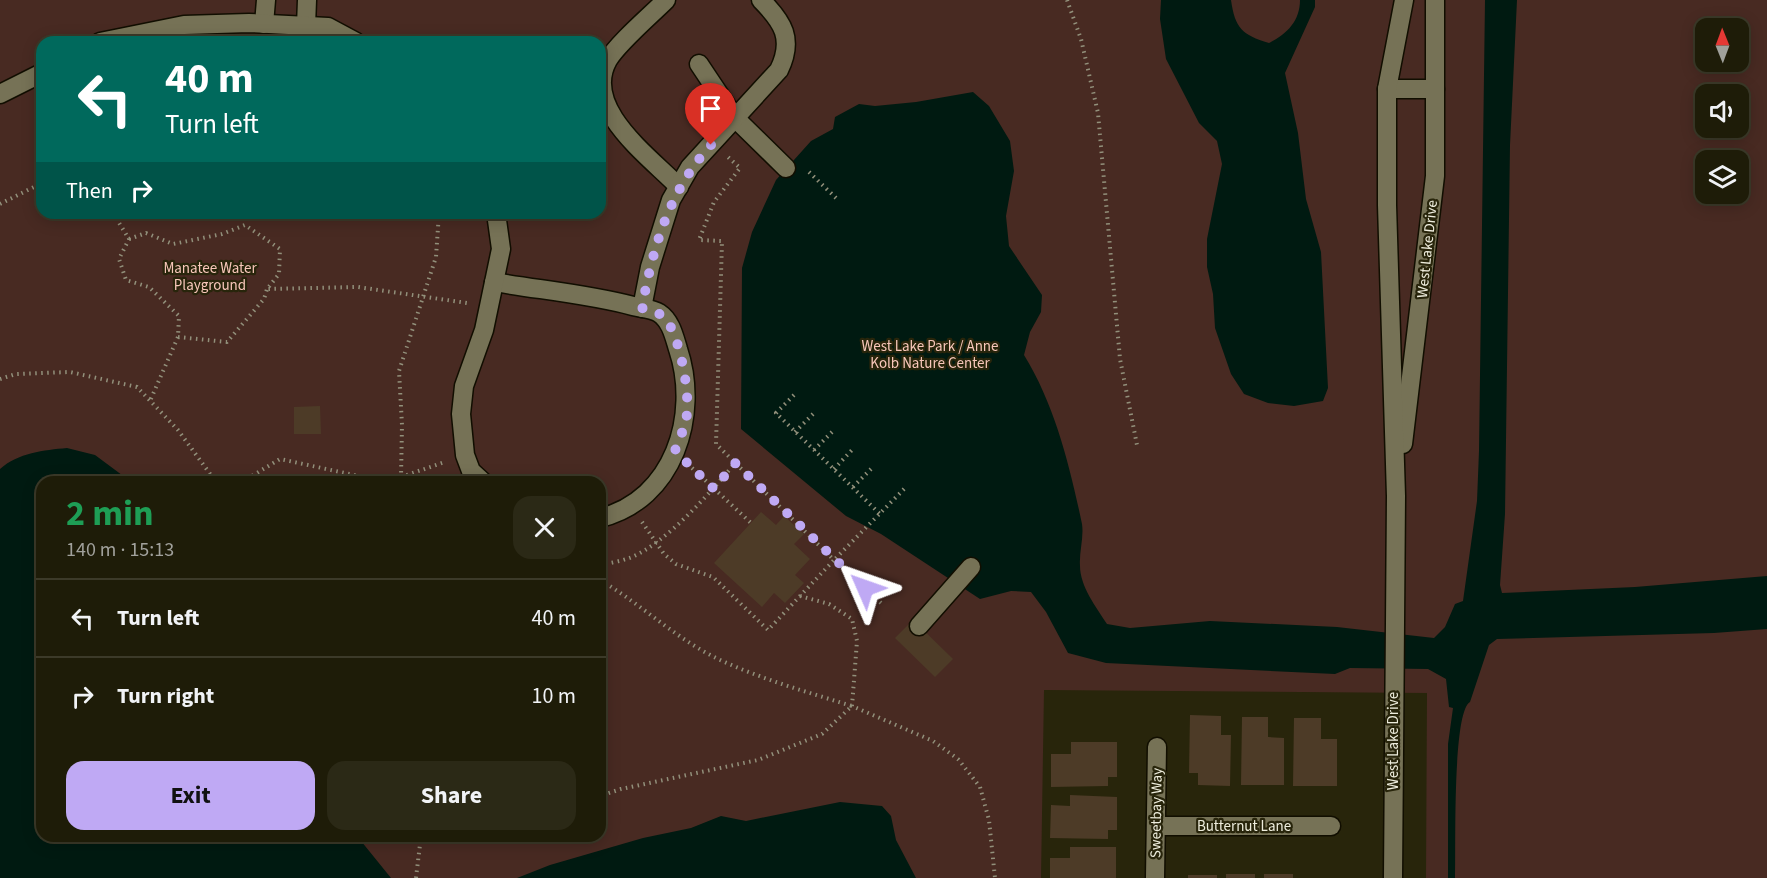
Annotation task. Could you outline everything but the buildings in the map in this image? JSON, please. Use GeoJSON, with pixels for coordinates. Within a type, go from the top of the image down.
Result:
{"type":"FeatureCollection","features":[{"type":"Feature","properties":{"kind":"street"},"geometry":{"type":"LineString","coordinates":[[264,24],[266,0]]}},
{"type":"Feature","properties":{"kind":"street"},"geometry":{"type":"LineString","coordinates":[[306,26],[307,0]]}},
{"type":"Feature","properties":{"kind":"street"},"geometry":{"type":"LineString","coordinates":[[606,65],[609,58],[666,0]]}},
{"type":"Feature","properties":{"kind":"street"},"geometry":{"type":"LineString","coordinates":[[642,308],[650,267],[671,200],[690,167],[741,123],[787,55],[786,39],[779,18],[760,0]]}},
{"type":"Feature","properties":{"kind":"street","name":"West Lake Drive"},"geometry":{"type":"LineString","coordinates":[[1393,878],[1396,496],[1387,205],[1388,89],[1404,0]]}},
{"type":"Feature","properties":{"kind":"street","name":"West Lake Drive"},"geometry":{"type":"LineString","coordinates":[[1396,496],[1435,176],[1435,0]]}},
{"type":"Feature","properties":{"kind":"street"},"geometry":{"type":"LineString","coordinates":[[129,36],[184,25],[264,24],[328,27],[345,36]]}},
{"type":"Feature","properties":{"kind":"street"},"geometry":{"type":"LineString","coordinates":[[699,64],[741,123],[786,168]]}},
{"type":"Feature","properties":{"kind":"street"},"geometry":{"type":"LineString","coordinates":[[0,94],[36,76]]}},
{"type":"Feature","properties":{"kind":"street"},"geometry":{"type":"LineString","coordinates":[[1388,89],[1435,89]]}},
{"type":"Feature","properties":{"kind":"street"},"geometry":{"type":"LineString","coordinates":[[606,108],[612,119],[679,188]]}},
{"type":"Feature","properties":{"kind":"street"},"geometry":{"type":"LineString","coordinates":[[476,476],[471,471],[465,455],[461,414],[464,386],[484,330],[501,249],[497,219]]}},
{"type":"Feature","properties":{"kind":"street"},"geometry":{"type":"LineString","coordinates":[[494,282],[642,308],[658,312],[669,323],[680,356],[686,387],[686,419],[671,462],[651,489],[631,506],[606,516]]}},
{"type":"Feature","properties":{"kind":"street"},"geometry":{"type":"LineString","coordinates":[[919,626],[971,567]]}},
{"type":"Feature","properties":{"kind":"street","name":"Sweetbay Way"},"geometry":{"type":"LineString","coordinates":[[1155,878],[1157,747]]}},
{"type":"Feature","properties":{"kind":"street","name":"Butternut Lane"},"geometry":{"type":"LineString","coordinates":[[1156,826],[1331,826]]}},
{"type":"Feature","properties":{"kind":"path"},"geometry":{"type":"LineString","coordinates":[[1067,0],[1081,39],[1098,113],[1120,359],[1137,446]]}},
{"type":"Feature","properties":{"kind":"path"},"geometry":{"type":"LineString","coordinates":[[741,123],[723,153],[740,168],[714,202],[704,221],[699,240],[722,241],[716,444],[881,603]]}},
{"type":"Feature","properties":{"kind":"path"},"geometry":{"type":"LineString","coordinates":[[0,204],[36,186]]}},
{"type":"Feature","properties":{"kind":"path"},"geometry":{"type":"LineString","coordinates":[[117,219],[129,239]]}},
{"type":"Feature","properties":{"kind":"path"},"geometry":{"type":"LineString","coordinates":[[401,476],[402,425],[399,371],[436,257],[439,219]]}},
{"type":"Feature","properties":{"kind":"path"},"geometry":{"type":"LineString","coordinates":[[150,401],[178,337],[179,316],[149,287],[126,280],[119,259],[129,239],[146,233],[173,244],[222,234],[245,225],[280,249],[279,274],[267,289],[264,299],[227,342],[178,337]]}},
{"type":"Feature","properties":{"kind":"path"},"geometry":{"type":"LineString","coordinates":[[267,289],[358,287],[489,306]]}},
{"type":"Feature","properties":{"kind":"path"},"geometry":{"type":"LineString","coordinates":[[0,379],[16,374],[70,372],[137,387],[178,430],[212,476]]}},
{"type":"Feature","properties":{"kind":"path"},"geometry":{"type":"LineString","coordinates":[[794,395],[776,413],[879,514]]}},
{"type":"Feature","properties":{"kind":"path"},"geometry":{"type":"LineString","coordinates":[[795,432],[814,413]]}},
{"type":"Feature","properties":{"kind":"path"},"geometry":{"type":"LineString","coordinates":[[814,450],[833,431]]}},
{"type":"Feature","properties":{"kind":"path"},"geometry":{"type":"LineString","coordinates":[[834,469],[852,450]]}},
{"type":"Feature","properties":{"kind":"path"},"geometry":{"type":"LineString","coordinates":[[675,451],[751,523]]}},
{"type":"Feature","properties":{"kind":"path"},"geometry":{"type":"LineString","coordinates":[[409,476],[465,455]]}},
{"type":"Feature","properties":{"kind":"path"},"geometry":{"type":"LineString","coordinates":[[252,476],[280,459],[359,476]]}},
{"type":"Feature","properties":{"kind":"path"},"geometry":{"type":"LineString","coordinates":[[606,564],[632,557],[656,542],[714,489],[735,463]]}},
{"type":"Feature","properties":{"kind":"path"},"geometry":{"type":"LineString","coordinates":[[853,488],[872,468]]}},
{"type":"Feature","properties":{"kind":"path"},"geometry":{"type":"LineString","coordinates":[[631,506],[664,554],[676,564],[713,577],[768,630],[840,553],[908,486]]}},
{"type":"Feature","properties":{"kind":"path"},"geometry":{"type":"LineString","coordinates":[[606,584],[661,624],[717,658],[777,683],[852,706],[933,741],[958,759],[980,787],[988,820],[995,878]]}},
{"type":"Feature","properties":{"kind":"path"},"geometry":{"type":"LineString","coordinates":[[606,794],[758,760],[822,734],[852,706],[857,641],[852,619],[829,604],[800,596]]}},
{"type":"Feature","properties":{"kind":"path"},"geometry":{"type":"LineString","coordinates":[[416,878],[420,842]]}},
{"type":"Feature","properties":{"kind":"green space","name":"West Lake Park / Anne Kolb Nature Center"},"geometry":{"type":"Polygon","coordinates":[[[0,0],[1767,0],[1767,878],[1426,878],[1427,693],[1044,690],[1041,878],[0,878],[0,0]]]}},
{"type":"Feature","properties":{"kind":"shaded area"},"geometry":{"type":"Polygon","coordinates":[[[1161,0],[1231,0],[1241,29],[1252,37],[1269,43],[1291,26],[1298,14],[1300,0],[1315,0],[1315,7],[1285,73],[1298,133],[1306,199],[1321,252],[1328,388],[1323,401],[1294,406],[1268,403],[1244,394],[1231,374],[1215,328],[1213,294],[1207,267],[1207,239],[1222,164],[1217,141],[1199,123],[1166,59],[1160,19],[1161,0]]]}},
{"type":"Feature","properties":{"kind":"shaded area"},"geometry":{"type":"Polygon","coordinates":[[[1485,0],[1517,0],[1510,145],[1505,514],[1500,585],[1502,593],[1635,587],[1767,576],[1767,629],[1714,633],[1497,639],[1489,645],[1470,702],[1464,711],[1460,730],[1456,784],[1455,878],[1448,878],[1448,744],[1453,708],[1449,707],[1446,679],[1428,669],[1350,668],[1335,674],[1106,663],[1068,653],[1046,612],[1031,592],[1011,591],[980,599],[881,534],[846,516],[741,429],[742,268],[752,232],[776,180],[811,141],[833,129],[835,117],[859,104],[875,106],[916,102],[973,92],[989,106],[1010,141],[1014,171],[1006,216],[1009,246],[1042,295],[1041,312],[1030,332],[1024,355],[1053,415],[1067,459],[1082,524],[1081,574],[1089,596],[1107,624],[1130,628],[1210,621],[1337,627],[1434,638],[1445,627],[1455,604],[1463,601],[1477,501],[1485,0]]]}},
{"type":"Feature","properties":{"kind":"shaded area"},"geometry":{"type":"Polygon","coordinates":[[[67,448],[95,455],[123,476],[36,476],[36,842],[362,842],[391,878],[0,878],[0,469],[15,459],[40,451],[67,448]]]}},
{"type":"Feature","properties":{"kind":"shaded area"},"geometry":{"type":"Polygon","coordinates":[[[840,802],[882,806],[891,816],[896,840],[916,878],[517,878],[550,865],[643,838],[691,828],[721,816],[746,821],[840,802]]]}},
{"type":"Feature","properties":{"kind":"route"},"geometry":{"type":"LineString","coordinates":[[711,145],[690,167],[671,200],[650,267],[642,308],[658,312],[669,323],[680,356],[686,387],[686,419],[675,451],[714,489],[735,463],[865,588]]}},
{"type":"Feature","properties":{"kind":"park label","name":"Manatee Water Playground"},"geometry":{"type":"Point","coordinates":[210,276]}}]}
